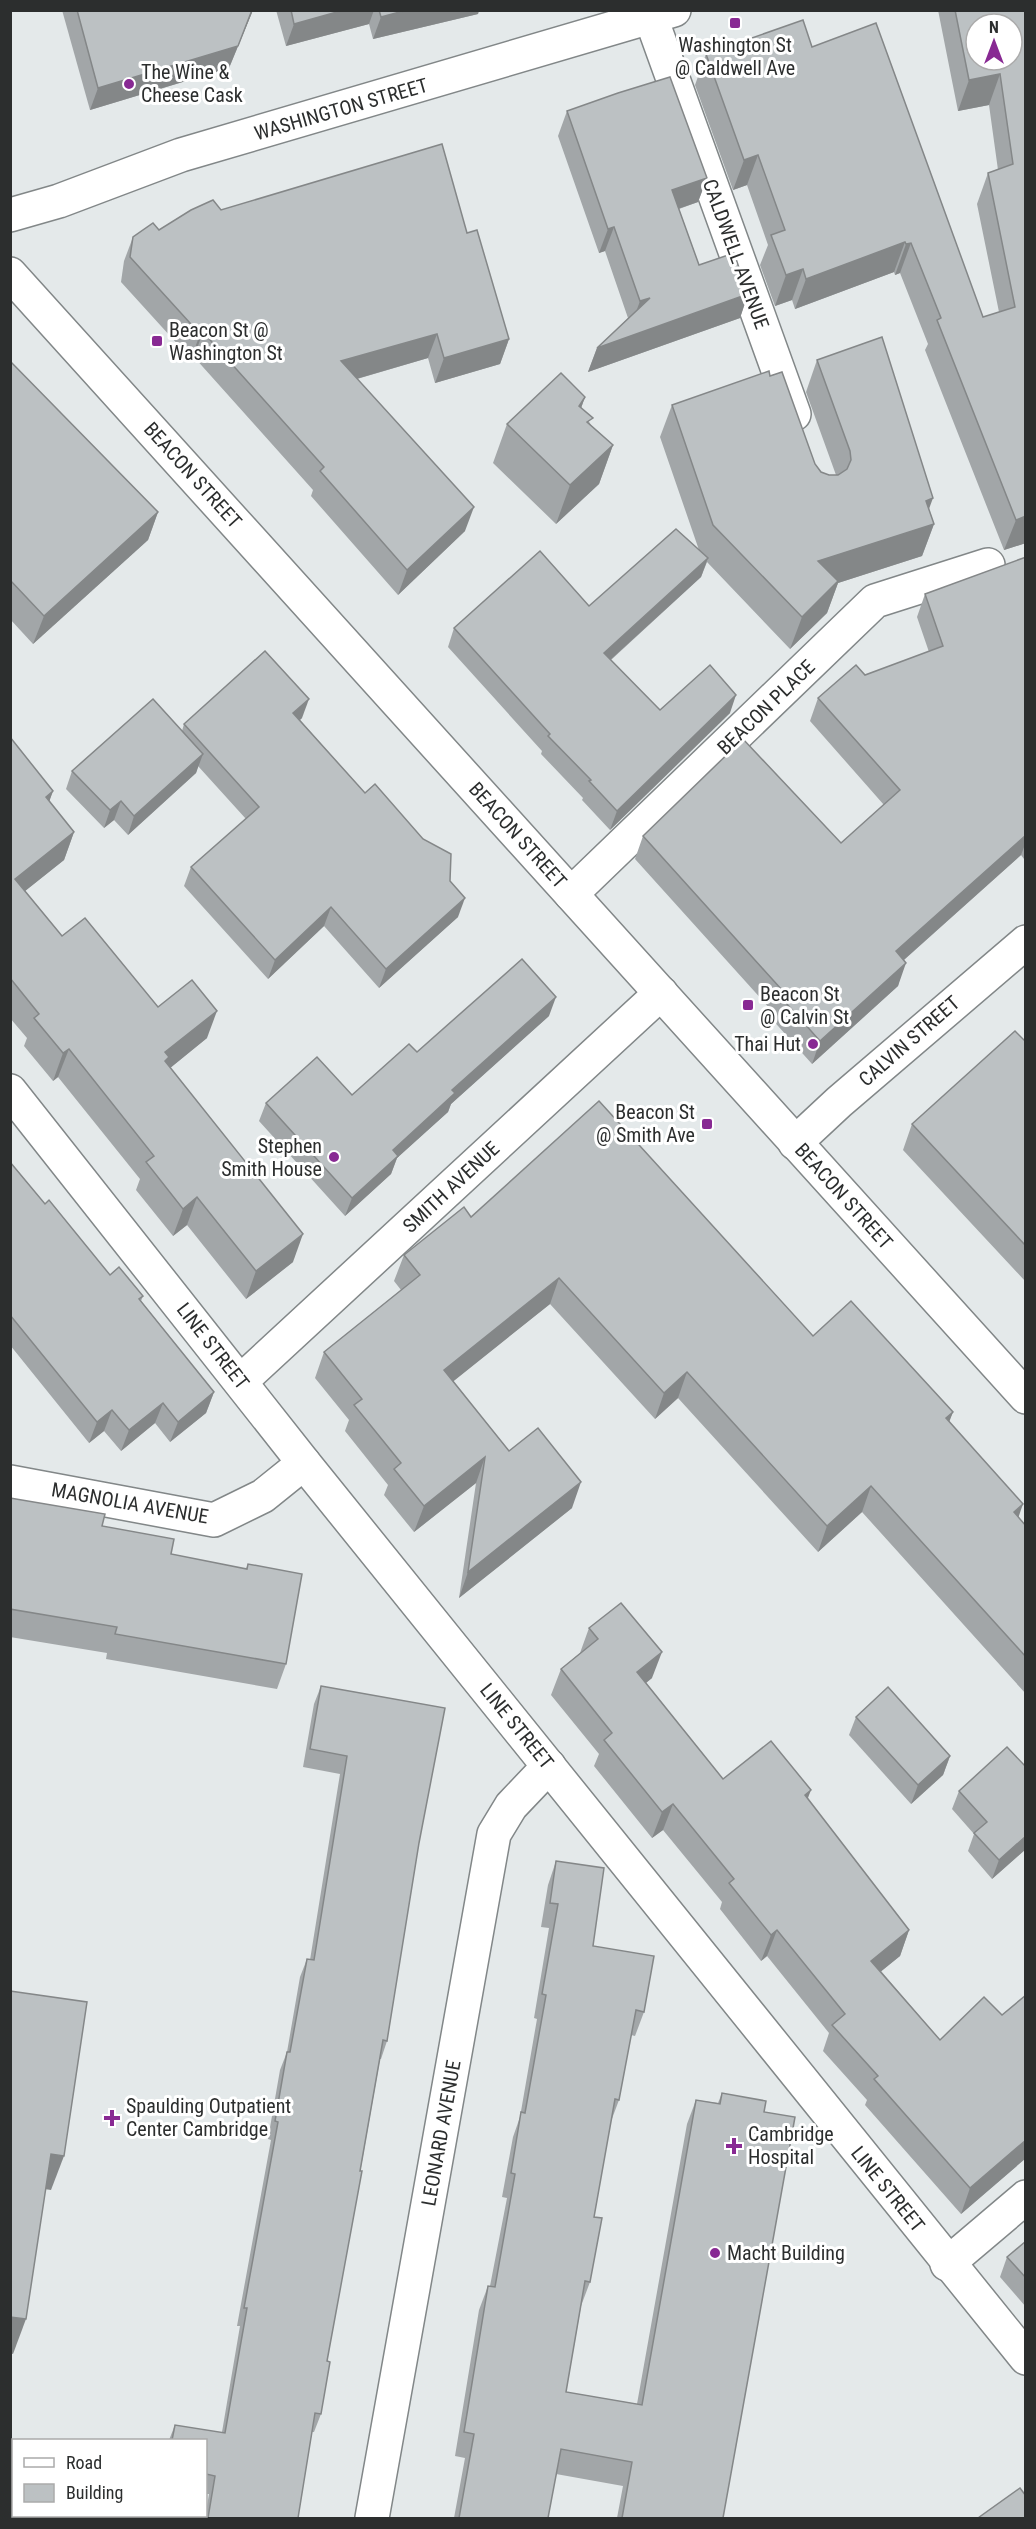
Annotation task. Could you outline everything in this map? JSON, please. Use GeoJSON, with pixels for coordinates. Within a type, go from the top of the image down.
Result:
{"type":"FeatureCollection","features":[{"type":"Feature","properties":{"kind":"street","name":"WASHINGTON STREET"},"geometry":{"type":"LineString","coordinates":[[10,215],[59,201],[181,155],[647,15]]}},
{"type":"Feature","properties":{"kind":"street","name":"CALDWELL AVENUE"},"geometry":{"type":"LineString","coordinates":[[647,15],[805,445]]}},
{"type":"Feature","properties":{"kind":"street","name":"BEACON STREET"},"geometry":{"type":"LineString","coordinates":[[10,274],[1026,1397]]}},
{"type":"Feature","properties":{"kind":"street","name":"BEACON PLACE"},"geometry":{"type":"LineString","coordinates":[[571,894],[875,601],[988,565]]}},
{"type":"Feature","properties":{"kind":"street","name":"CALVIN STREET"},"geometry":{"type":"LineString","coordinates":[[795,1143],[1026,942]]}},
{"type":"Feature","properties":{"kind":"street","name":"SMITH AVENUE"},"geometry":{"type":"LineString","coordinates":[[241,1381],[661,993]]}},
{"type":"Feature","properties":{"kind":"street","name":"LINE STREET"},"geometry":{"type":"LineString","coordinates":[[10,1091],[304,1463],[947,2264],[1026,2358]]}},
{"type":"Feature","properties":{"kind":"street","name":"MAGNOLIA AVENUE"},"geometry":{"type":"LineString","coordinates":[[10,1482],[214,1521],[263,1496],[304,1463]]}},
{"type":"Feature","properties":{"kind":"street","name":"LEONARD AVENUE"},"geometry":{"type":"LineString","coordinates":[[372,2518],[494,1834],[511,1806],[549,1766]]}},
{"type":"Feature","properties":{"kind":"street"},"geometry":{"type":"LineString","coordinates":[[947,2264],[1026,2198]]}},
{"type":"Feature","properties":{"kind":"building"},"geometry":{"type":"Polygon","coordinates":[[[77,10],[252,10],[238,46],[98,88],[77,10]]]}},
{"type":"Feature","properties":{"kind":"building"},"geometry":{"type":"Polygon","coordinates":[[[291,10],[344,10],[294,24],[291,10]]]}},
{"type":"Feature","properties":{"kind":"building"},"geometry":{"type":"Polygon","coordinates":[[[379,10],[407,10],[381,17],[379,10]]]}},
{"type":"Feature","properties":{"kind":"building"},"geometry":{"type":"Polygon","coordinates":[[[955,10],[1026,10],[1026,516],[1016,520],[937,320],[941,318],[911,243],[906,244],[905,242],[806,279],[803,269],[786,275],[771,235],[785,230],[758,155],[744,160],[706,54],[803,20],[812,47],[876,23],[983,317],[1015,307],[988,173],[1013,164],[1000,74],[969,80],[967,72],[1024,72],[1024,12],[964,12],[964,55],[955,10]]]}},
{"type":"Feature","properties":{"kind":"building"},"geometry":{"type":"Polygon","coordinates":[[[670,77],[707,178],[672,190],[699,265],[734,253],[748,294],[597,348],[650,298],[640,301],[614,227],[608,229],[567,111],[670,77]]]}},
{"type":"Feature","properties":{"kind":"building"},"geometry":{"type":"Polygon","coordinates":[[[442,144],[467,233],[477,230],[509,339],[444,358],[437,334],[341,361],[474,507],[407,570],[320,471],[324,467],[203,332],[200,334],[130,257],[133,237],[153,223],[159,230],[191,210],[213,200],[221,210],[442,144]]]}},
{"type":"Feature","properties":{"kind":"building"},"geometry":{"type":"Polygon","coordinates":[[[882,337],[933,498],[926,501],[934,524],[818,561],[838,581],[802,617],[713,525],[672,405],[769,371],[770,376],[782,372],[815,464],[821,472],[838,475],[847,469],[851,460],[850,451],[817,360],[882,337]]]}},
{"type":"Feature","properties":{"kind":"building"},"geometry":{"type":"Polygon","coordinates":[[[10,361],[158,512],[44,616],[10,580],[10,361]]]}},
{"type":"Feature","properties":{"kind":"building"},"geometry":{"type":"Polygon","coordinates":[[[561,373],[585,397],[579,406],[593,418],[587,422],[613,445],[570,485],[507,424],[561,373]]]}},
{"type":"Feature","properties":{"kind":"building"},"geometry":{"type":"Polygon","coordinates":[[[676,529],[708,558],[604,653],[660,710],[710,665],[736,695],[617,811],[454,628],[540,551],[589,606],[676,529]]]}},
{"type":"Feature","properties":{"kind":"building"},"geometry":{"type":"Polygon","coordinates":[[[1026,557],[1026,835],[896,951],[906,963],[820,1041],[778,994],[782,990],[643,836],[743,739],[841,843],[900,790],[818,698],[856,665],[865,675],[943,646],[925,594],[1026,557]]]}},
{"type":"Feature","properties":{"kind":"building"},"geometry":{"type":"Polygon","coordinates":[[[265,651],[309,699],[293,713],[365,793],[375,784],[423,839],[451,854],[450,881],[465,898],[386,969],[331,907],[275,960],[191,867],[259,807],[184,724],[265,651]]]}},
{"type":"Feature","properties":{"kind":"building"},"geometry":{"type":"Polygon","coordinates":[[[153,699],[203,754],[134,816],[121,801],[110,810],[72,771],[153,699]]]}},
{"type":"Feature","properties":{"kind":"building"},"geometry":{"type":"Polygon","coordinates":[[[10,737],[53,791],[46,797],[74,832],[15,879],[62,936],[85,918],[158,1007],[192,980],[217,1011],[165,1052],[169,1057],[165,1061],[303,1234],[256,1271],[197,1197],[183,1209],[146,1162],[154,1156],[69,1049],[63,1053],[34,1018],[39,1014],[10,978],[10,737]]]}},
{"type":"Feature","properties":{"kind":"building"},"geometry":{"type":"Polygon","coordinates":[[[522,959],[556,997],[452,1090],[455,1093],[393,1150],[398,1156],[352,1198],[266,1103],[317,1057],[352,1095],[409,1044],[417,1052],[522,959]]]}},
{"type":"Feature","properties":{"kind":"building"},"geometry":{"type":"Polygon","coordinates":[[[1015,1031],[1026,1042],[1026,1246],[912,1124],[1015,1031]]]}},
{"type":"Feature","properties":{"kind":"building"},"geometry":{"type":"Polygon","coordinates":[[[599,1101],[813,1336],[851,1301],[953,1412],[946,1418],[1023,1504],[1014,1512],[1026,1526],[1026,1657],[871,1486],[827,1526],[687,1372],[664,1393],[559,1278],[444,1370],[509,1451],[538,1428],[581,1482],[468,1572],[485,1457],[424,1506],[394,1469],[401,1463],[354,1405],[362,1399],[324,1352],[420,1275],[404,1255],[464,1207],[471,1217],[599,1101]]]}},
{"type":"Feature","properties":{"kind":"building"},"geometry":{"type":"Polygon","coordinates":[[[10,1162],[45,1204],[49,1200],[110,1275],[119,1267],[143,1296],[139,1299],[214,1392],[178,1422],[163,1403],[129,1430],[112,1410],[97,1422],[10,1315],[10,1162]]]}},
{"type":"Feature","properties":{"kind":"building"},"geometry":{"type":"Polygon","coordinates":[[[10,1498],[105,1514],[102,1526],[174,1539],[171,1554],[247,1569],[248,1564],[302,1574],[286,1664],[115,1634],[117,1627],[10,1609],[10,1498]]]}},
{"type":"Feature","properties":{"kind":"building"},"geometry":{"type":"Polygon","coordinates":[[[621,1603],[662,1652],[637,1672],[723,1779],[771,1741],[811,1790],[805,1795],[909,1930],[871,1961],[940,2040],[984,1997],[1002,2015],[1026,1995],[1026,2140],[970,2188],[874,2079],[878,2076],[832,2025],[845,2014],[777,1930],[771,1935],[729,1883],[734,1879],[673,1804],[662,1812],[604,1740],[612,1733],[561,1669],[598,1639],[589,1628],[621,1603]]]}},
{"type":"Feature","properties":{"kind":"building"},"geometry":{"type":"Polygon","coordinates":[[[321,1686],[445,1708],[419,1843],[387,2041],[383,2040],[360,2171],[362,2171],[327,2361],[330,2362],[321,2414],[315,2413],[298,2518],[208,2518],[215,2476],[207,2474],[207,2439],[172,2439],[175,2425],[225,2433],[247,2308],[244,2308],[278,2122],[275,2121],[287,2052],[290,2052],[307,1959],[314,1960],[347,1756],[310,1749],[321,1686]]]}},
{"type":"Feature","properties":{"kind":"building"},"geometry":{"type":"Polygon","coordinates":[[[888,1687],[950,1756],[918,1785],[856,1717],[888,1687]]]}},
{"type":"Feature","properties":{"kind":"building"},"geometry":{"type":"Polygon","coordinates":[[[1007,1747],[1026,1767],[1026,1836],[999,1860],[974,1833],[987,1822],[959,1791],[1007,1747]]]}},
{"type":"Feature","properties":{"kind":"building"},"geometry":{"type":"Polygon","coordinates":[[[556,1861],[604,1868],[593,1946],[654,1956],[644,2012],[636,2010],[619,2100],[615,2099],[594,2217],[602,2218],[590,2282],[585,2281],[566,2392],[642,2405],[696,2100],[720,2104],[722,2093],[766,2101],[764,2112],[795,2117],[723,2518],[622,2518],[632,2462],[561,2449],[548,2518],[459,2518],[474,2434],[464,2432],[488,2286],[495,2287],[515,2174],[511,2173],[521,2112],[525,2113],[546,1995],[542,1994],[558,1904],[550,1903],[556,1861]]]}},
{"type":"Feature","properties":{"kind":"building"},"geometry":{"type":"Polygon","coordinates":[[[10,1991],[87,2002],[64,2156],[51,2154],[26,2319],[10,2317],[10,1991]]]}},
{"type":"Feature","properties":{"kind":"building"},"geometry":{"type":"Polygon","coordinates":[[[1026,2241],[1026,2278],[1007,2257],[1026,2241]]]}},
{"type":"Feature","properties":{"kind":"building"},"geometry":{"type":"Polygon","coordinates":[[[1020,2488],[1026,2496],[1026,2518],[978,2518],[1020,2488]]]}},
{"type":"Feature","properties":{"kind":"place","name":"Washington St @ Caldwell Ave"},"geometry":{"type":"Point","coordinates":[735,23]}},
{"type":"Feature","properties":{"kind":"place","name":"The Wine & Cheese Cask"},"geometry":{"type":"Point","coordinates":[129,84]}},
{"type":"Feature","properties":{"kind":"place","name":"Beacon St @ Washington St"},"geometry":{"type":"Point","coordinates":[157,341]}},
{"type":"Feature","properties":{"kind":"place","name":"Beacon St @ Calvin St"},"geometry":{"type":"Point","coordinates":[748,1005]}},
{"type":"Feature","properties":{"kind":"place","name":"Thai Hut"},"geometry":{"type":"Point","coordinates":[813,1044]}},
{"type":"Feature","properties":{"kind":"place","name":"Beacon St @ Smith Ave"},"geometry":{"type":"Point","coordinates":[707,1124]}},
{"type":"Feature","properties":{"kind":"place","name":"Stephen Smith House"},"geometry":{"type":"Point","coordinates":[334,1157]}},
{"type":"Feature","properties":{"kind":"place","name":"Spaulding Outpatient Center Cambridge"},"geometry":{"type":"Point","coordinates":[112,2118]}},
{"type":"Feature","properties":{"kind":"place","name":"Cambridge Hospital"},"geometry":{"type":"Point","coordinates":[734,2146]}},
{"type":"Feature","properties":{"kind":"place","name":"Macht Building"},"geometry":{"type":"Point","coordinates":[715,2253]}}]}
